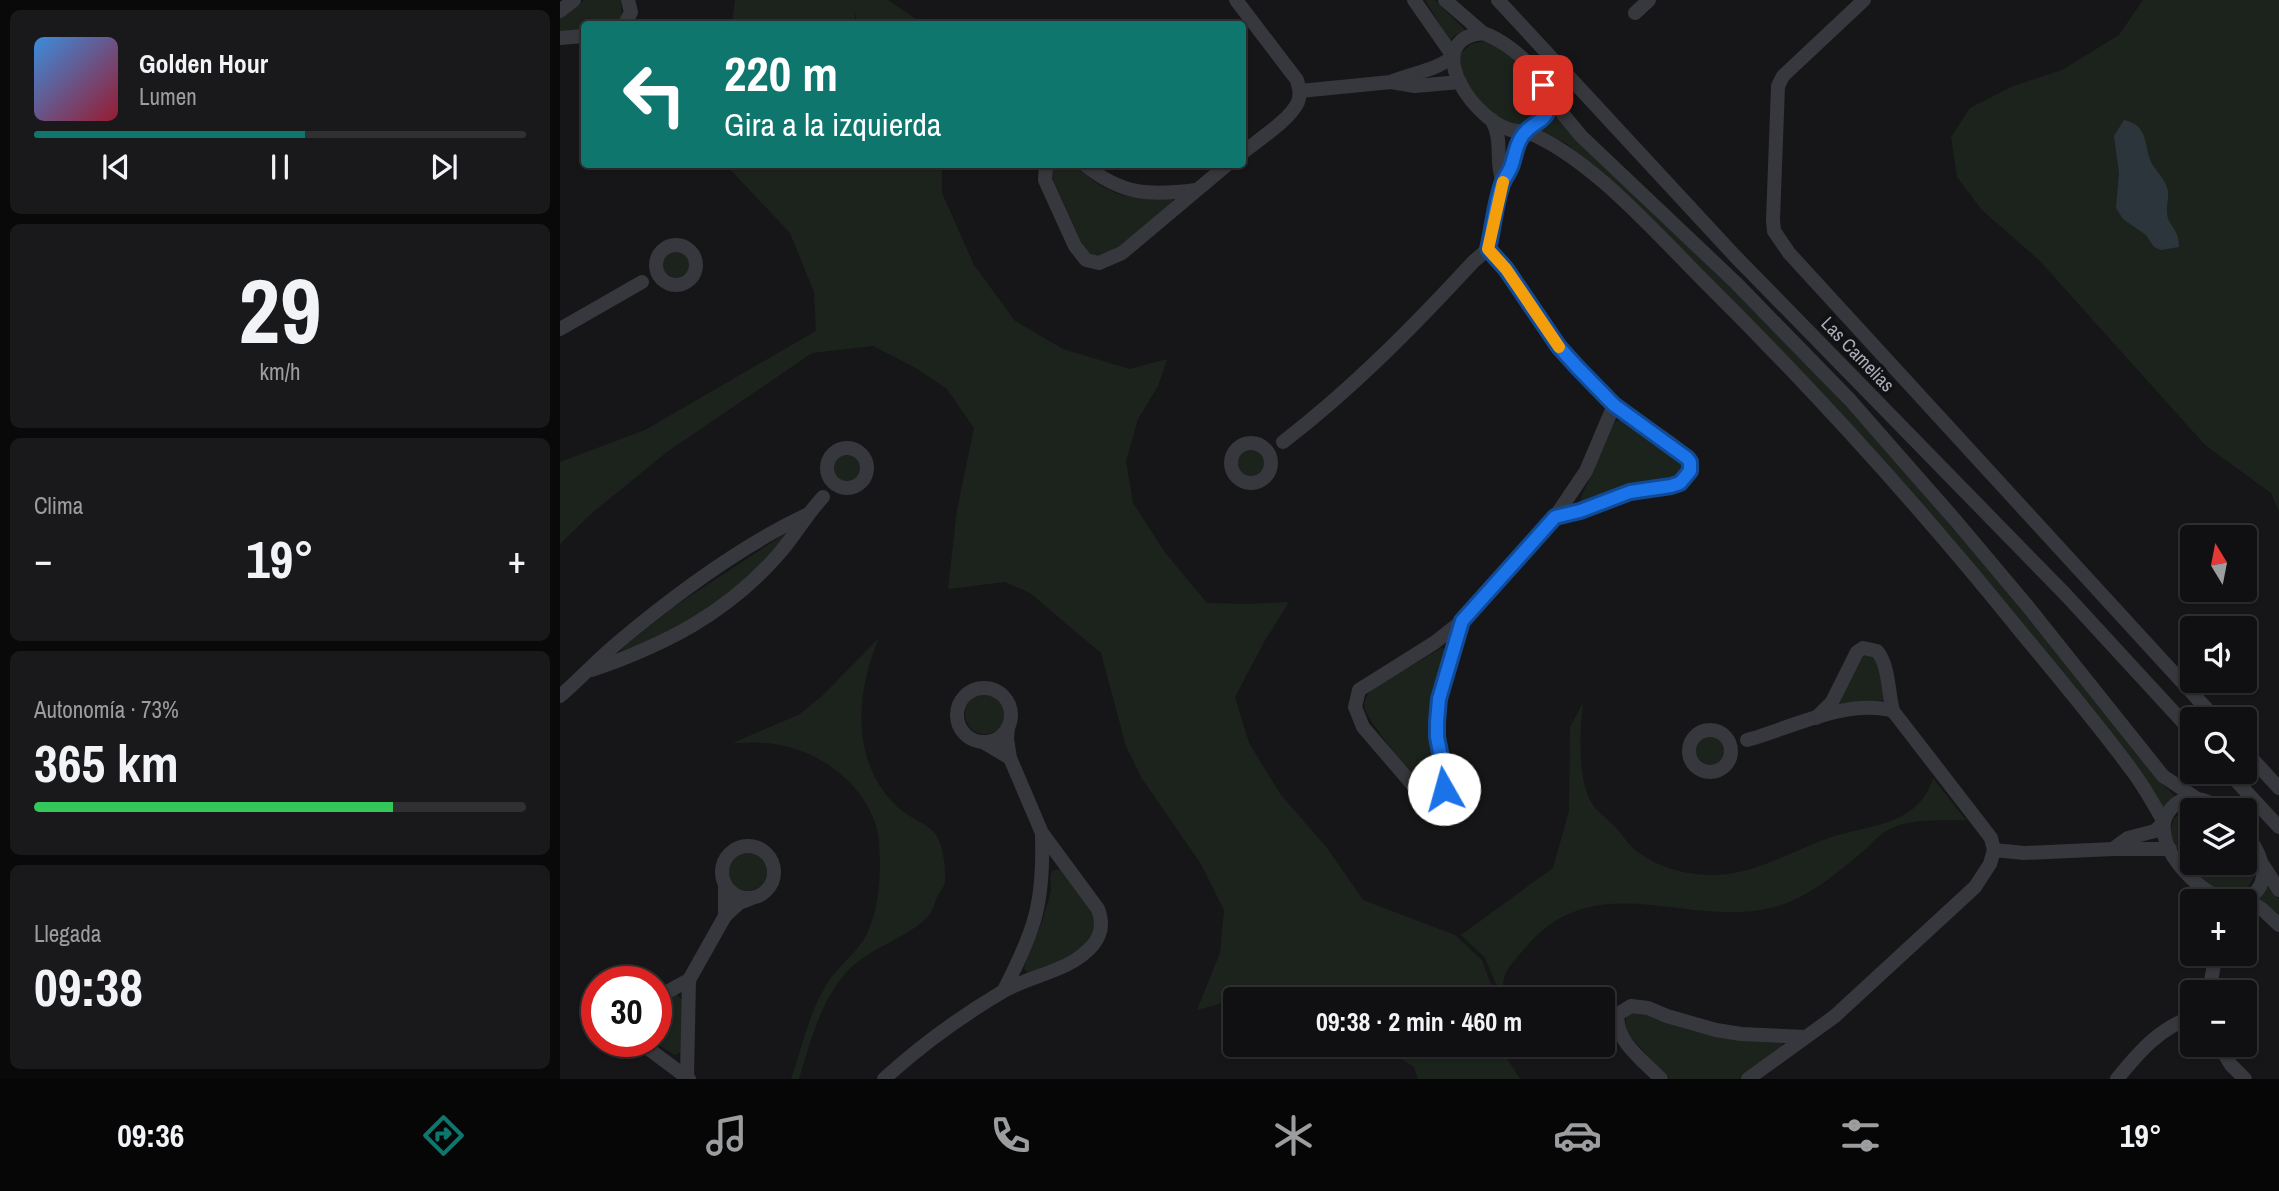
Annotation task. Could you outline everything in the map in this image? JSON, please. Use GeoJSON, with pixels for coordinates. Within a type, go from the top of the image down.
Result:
{"type":"FeatureCollection","features":[{"type":"Feature","properties":{"kind":"street"},"geometry":{"type":"LineString","coordinates":[[560,11],[574,0]]}},
{"type":"Feature","properties":{"kind":"street"},"geometry":{"type":"LineString","coordinates":[[626,21],[631,12],[628,0]]}},
{"type":"Feature","properties":{"kind":"street"},"geometry":{"type":"LineString","coordinates":[[1236,0],[1297,80],[1300,91],[1298,102],[1288,114],[1246,150]]}},
{"type":"Feature","properties":{"kind":"street"},"geometry":{"type":"LineString","coordinates":[[1414,0],[1453,56],[1454,72],[1469,98],[1492,120],[1509,129],[1544,138],[1572,155],[1597,176],[1818,397],[1974,574],[2134,772],[2164,822]]}},
{"type":"Feature","properties":{"kind":"street"},"geometry":{"type":"LineString","coordinates":[[1445,0],[1483,33],[1507,43],[1520,54],[1533,68],[1548,96],[1581,136],[1736,283],[1850,400],[2029,608],[2163,776],[2196,798]]}},
{"type":"Feature","properties":{"kind":"street","name":"Las Camelias"},"geometry":{"type":"LineString","coordinates":[[1498,0],[1734,255],[2066,595],[2180,719]]}},
{"type":"Feature","properties":{"kind":"street"},"geometry":{"type":"LineString","coordinates":[[1635,13],[1649,0]]}},
{"type":"Feature","properties":{"kind":"street"},"geometry":{"type":"LineString","coordinates":[[1864,0],[1789,70],[1778,86],[1774,231],[1789,253],[2205,707]]}},
{"type":"Feature","properties":{"kind":"street"},"geometry":{"type":"LineString","coordinates":[[1391,82],[1445,64],[1465,38],[1483,33]]}},
{"type":"Feature","properties":{"kind":"street"},"geometry":{"type":"LineString","coordinates":[[560,38],[581,36]]}},
{"type":"Feature","properties":{"kind":"street"},"geometry":{"type":"LineString","coordinates":[[1300,91],[1391,82],[1415,86],[1460,82]]}},
{"type":"Feature","properties":{"kind":"street"},"geometry":{"type":"LineString","coordinates":[[1283,442],[1260,445],[1246,443],[1235,451],[1232,457],[1232,471],[1242,481],[1255,483],[1267,476],[1283,442],[1387,352],[1488,249],[1503,183],[1518,142],[1525,131],[1546,115],[1548,96]]}},
{"type":"Feature","properties":{"kind":"street"},"geometry":{"type":"LineString","coordinates":[[1492,120],[1498,132],[1497,168],[1503,183]]}},
{"type":"Feature","properties":{"kind":"street"},"geometry":{"type":"LineString","coordinates":[[1045,168],[1045,180],[1080,254],[1091,263],[1106,262],[1122,253],[1223,168]]}},
{"type":"Feature","properties":{"kind":"street"},"geometry":{"type":"LineString","coordinates":[[1088,168],[1127,190],[1156,194],[1197,190]]}},
{"type":"Feature","properties":{"kind":"street"},"geometry":{"type":"LineString","coordinates":[[560,329],[642,282],[661,251],[667,247],[680,245],[692,253],[696,266],[691,278],[678,285],[642,282]]}},
{"type":"Feature","properties":{"kind":"street"},"geometry":{"type":"LineString","coordinates":[[1488,249],[1506,269],[1559,347],[1614,405],[1678,450],[1690,462],[1690,471],[1680,483],[1630,492],[1580,511],[1555,517]]}},
{"type":"Feature","properties":{"kind":"street"},"geometry":{"type":"LineString","coordinates":[[656,263],[658,274],[665,282]]}},
{"type":"Feature","properties":{"kind":"street"},"geometry":{"type":"LineString","coordinates":[[1462,621],[1439,699],[1437,737],[1444,772],[1444,789],[1438,794],[1426,796],[1418,791],[1363,727],[1355,707],[1359,690],[1434,643],[1462,621],[1555,517],[1586,471],[1614,405]]}},
{"type":"Feature","properties":{"kind":"street"},"geometry":{"type":"LineString","coordinates":[[1260,445],[1268,452],[1271,463]]}},
{"type":"Feature","properties":{"kind":"street"},"geometry":{"type":"LineString","coordinates":[[588,672],[653,648],[715,611],[777,556],[806,515],[823,497],[858,485],[866,474],[866,460],[857,450],[837,450],[828,461],[823,497]]}},
{"type":"Feature","properties":{"kind":"street"},"geometry":{"type":"LineString","coordinates":[[828,474],[834,483],[844,488]]}},
{"type":"Feature","properties":{"kind":"street"},"geometry":{"type":"LineString","coordinates":[[560,696],[665,604],[781,527],[806,515]]}},
{"type":"Feature","properties":{"kind":"street"},"geometry":{"type":"LineString","coordinates":[[1748,1079],[1845,1007],[1975,887],[1990,864],[1994,850],[1990,838],[1978,821],[1893,711],[1888,693],[1886,665],[1877,652],[1863,648],[1853,656],[1832,702],[1816,718]]}},
{"type":"Feature","properties":{"kind":"street"},"geometry":{"type":"LineString","coordinates":[[884,1079],[936,1036],[1004,990],[1040,977],[1083,954],[1093,946],[1099,936],[1101,928],[1098,909],[1042,833],[1010,758],[1007,739],[1011,709],[1001,693],[984,687],[966,694],[957,710],[960,728],[974,740],[983,742],[1010,758]]}},
{"type":"Feature","properties":{"kind":"street"},"geometry":{"type":"LineString","coordinates":[[1747,740],[1710,731],[1697,735],[1689,746],[1691,760],[1701,770],[1708,772],[1721,768],[1747,740],[1816,718],[1865,708],[1893,711]]}},
{"type":"Feature","properties":{"kind":"street"},"geometry":{"type":"LineString","coordinates":[[983,742],[998,738],[1008,727]]}},
{"type":"Feature","properties":{"kind":"street"},"geometry":{"type":"LineString","coordinates":[[1724,736],[1730,745],[1730,757]]}},
{"type":"Feature","properties":{"kind":"street"},"geometry":{"type":"LineString","coordinates":[[2257,764],[2279,788]]}},
{"type":"Feature","properties":{"kind":"street"},"geometry":{"type":"LineString","coordinates":[[2239,784],[2279,827]]}},
{"type":"Feature","properties":{"kind":"street"},"geometry":{"type":"LineString","coordinates":[[2180,802],[2168,813],[2163,830],[2170,849],[2202,889]]}},
{"type":"Feature","properties":{"kind":"street"},"geometry":{"type":"LineString","coordinates":[[2113,849],[2128,838],[2155,831],[2164,822]]}},
{"type":"Feature","properties":{"kind":"street"},"geometry":{"type":"LineString","coordinates":[[1004,990],[1031,936],[1038,914],[1042,890],[1042,833]]}},
{"type":"Feature","properties":{"kind":"street"},"geometry":{"type":"LineString","coordinates":[[688,1078],[688,981],[724,916],[739,903],[766,892],[775,876],[771,858],[757,847],[738,847],[725,859],[722,877],[725,886],[724,916]]}},
{"type":"Feature","properties":{"kind":"street"},"geometry":{"type":"LineString","coordinates":[[1994,850],[2024,853],[2170,849]]}},
{"type":"Feature","properties":{"kind":"street"},"geometry":{"type":"LineString","coordinates":[[2257,854],[2279,890]]}},
{"type":"Feature","properties":{"kind":"street"},"geometry":{"type":"LineString","coordinates":[[2257,890],[2261,884],[2263,865]]}},
{"type":"Feature","properties":{"kind":"street"},"geometry":{"type":"LineString","coordinates":[[725,886],[735,895],[750,899]]}},
{"type":"Feature","properties":{"kind":"street"},"geometry":{"type":"LineString","coordinates":[[2257,908],[2279,925]]}},
{"type":"Feature","properties":{"kind":"street"},"geometry":{"type":"LineString","coordinates":[[672,990],[688,981]]}},
{"type":"Feature","properties":{"kind":"street"},"geometry":{"type":"LineString","coordinates":[[1661,1079],[1618,1030],[1618,1014],[1631,1006],[1648,1008],[1678,1020],[1716,1030],[1805,1037]]}},
{"type":"Feature","properties":{"kind":"street"},"geometry":{"type":"LineString","coordinates":[[2117,1079],[2153,1040],[2180,1022]]}},
{"type":"Feature","properties":{"kind":"street"},"geometry":{"type":"LineString","coordinates":[[660,1057],[688,1078]]}},
{"type":"Feature","properties":{"kind":"street"},"geometry":{"type":"LineString","coordinates":[[2226,1057],[2245,1079]]}},
{"type":"Feature","properties":{"kind":"shaded area"},"geometry":{"type":"Polygon","coordinates":[[[584,0],[621,0],[622,17],[619,21],[581,21],[581,30],[560,32],[560,18],[584,0]]]}},
{"type":"Feature","properties":{"kind":"shaded area"},"geometry":{"type":"Polygon","coordinates":[[[735,0],[888,0],[919,21],[856,21],[855,12],[855,21],[732,21],[735,0]]]}},
{"type":"Feature","properties":{"kind":"shaded area"},"geometry":{"type":"Polygon","coordinates":[[[1425,0],[1435,0],[1466,31],[1454,36],[1450,41],[1425,0]]]}},
{"type":"Feature","properties":{"kind":"shaded area"},"geometry":{"type":"Polygon","coordinates":[[[2143,0],[2279,0],[2279,512],[2271,493],[2205,445],[2040,261],[1982,210],[1957,177],[1951,137],[1970,108],[2011,87],[2062,70],[2119,35],[2143,0]]]}},
{"type":"Feature","properties":{"kind":"shaded area"},"geometry":{"type":"Polygon","coordinates":[[[1485,41],[1506,49],[1521,63],[1543,93],[1542,115],[1532,123],[1521,125],[1502,118],[1482,104],[1468,88],[1462,74],[1460,54],[1471,44],[1485,41]]]}},
{"type":"Feature","properties":{"kind":"shaded area"},"geometry":{"type":"Polygon","coordinates":[[[1553,117],[1784,341],[1893,459],[2009,595],[2159,781],[2176,797],[2163,810],[2042,649],[1602,174],[1567,144],[1540,130],[1549,125],[1553,117]]]}},
{"type":"Feature","properties":{"kind":"shaded area"},"geometry":{"type":"Polygon","coordinates":[[[2124,120],[2139,127],[2143,133],[2150,160],[2165,183],[2168,217],[2177,235],[2179,247],[2161,250],[2154,247],[2146,235],[2123,219],[2116,208],[2119,173],[2114,136],[2124,120]]]}},
{"type":"Feature","properties":{"kind":"shaded area"},"geometry":{"type":"Polygon","coordinates":[[[729,168],[942,168],[942,193],[974,265],[1015,321],[1063,349],[1130,369],[1167,359],[1158,386],[1138,419],[1126,461],[1133,503],[1166,554],[1207,603],[1289,602],[1235,697],[1249,743],[1281,795],[1327,848],[1363,900],[1455,935],[1482,960],[1492,987],[1223,987],[1223,1003],[1197,1010],[1220,953],[1224,910],[1201,864],[1141,777],[1126,746],[1101,653],[1030,593],[1005,582],[948,589],[957,510],[974,428],[947,389],[916,368],[873,346],[812,353],[667,452],[592,513],[560,544],[560,462],[645,430],[816,331],[814,292],[790,233],[729,168]]]}},
{"type":"Feature","properties":{"kind":"shaded area"},"geometry":{"type":"Polygon","coordinates":[[[1054,168],[1075,168],[1103,187],[1119,194],[1145,199],[1172,199],[1173,203],[1127,244],[1094,256],[1085,250],[1051,172],[1054,168]]]}},
{"type":"Feature","properties":{"kind":"shaded area"},"geometry":{"type":"Polygon","coordinates":[[[675,249],[686,253],[690,264],[686,275],[675,279],[664,275],[660,264],[664,253],[675,249]]]}},
{"type":"Feature","properties":{"kind":"shaded area"},"geometry":{"type":"Polygon","coordinates":[[[1622,419],[1680,459],[1685,465],[1681,477],[1581,504],[1581,498],[1615,422],[1622,419]]]}},
{"type":"Feature","properties":{"kind":"shaded area"},"geometry":{"type":"Polygon","coordinates":[[[1252,448],[1263,452],[1267,463],[1263,474],[1252,478],[1241,474],[1237,463],[1241,452],[1252,448]]]}},
{"type":"Feature","properties":{"kind":"shaded area"},"geometry":{"type":"Polygon","coordinates":[[[847,453],[858,457],[862,468],[858,479],[847,483],[836,479],[832,468],[836,457],[847,453]]]}},
{"type":"Feature","properties":{"kind":"shaded area"},"geometry":{"type":"Polygon","coordinates":[[[789,531],[746,582],[713,607],[675,630],[619,651],[675,606],[789,531]]]}},
{"type":"Feature","properties":{"kind":"shaded area"},"geometry":{"type":"Polygon","coordinates":[[[879,638],[865,682],[862,705],[865,751],[884,793],[901,810],[936,835],[944,857],[945,883],[926,919],[861,959],[843,976],[821,1012],[799,1079],[791,1079],[821,995],[832,977],[861,944],[872,921],[880,878],[878,833],[861,796],[849,781],[819,759],[783,746],[733,743],[800,714],[821,697],[879,638]]]}},
{"type":"Feature","properties":{"kind":"shaded area"},"geometry":{"type":"Polygon","coordinates":[[[1442,648],[1447,650],[1440,783],[1435,788],[1428,788],[1412,775],[1392,750],[1368,715],[1365,703],[1371,689],[1442,648]]]}},
{"type":"Feature","properties":{"kind":"shaded area"},"geometry":{"type":"Polygon","coordinates":[[[1872,655],[1880,659],[1886,700],[1839,704],[1859,661],[1863,656],[1872,655]]]}},
{"type":"Feature","properties":{"kind":"shaded area"},"geometry":{"type":"Polygon","coordinates":[[[985,694],[993,695],[999,700],[1004,706],[1004,722],[999,728],[993,733],[985,734],[977,733],[971,728],[966,722],[965,714],[966,706],[971,700],[977,695],[985,694]]]}},
{"type":"Feature","properties":{"kind":"shaded area"},"geometry":{"type":"Polygon","coordinates":[[[1583,703],[1583,780],[1591,802],[1634,849],[1644,857],[1668,868],[1695,874],[1721,875],[1759,867],[1829,838],[1876,826],[1904,815],[1926,794],[1933,778],[1966,820],[1919,821],[1892,828],[1825,882],[1778,906],[1745,912],[1646,904],[1613,904],[1583,909],[1553,923],[1525,948],[1507,970],[1503,987],[1497,987],[1485,958],[1461,935],[1553,868],[1569,811],[1570,727],[1583,703]]]}},
{"type":"Feature","properties":{"kind":"shaded area"},"geometry":{"type":"Polygon","coordinates":[[[1710,736],[1721,740],[1725,751],[1721,762],[1710,766],[1699,762],[1695,751],[1699,740],[1710,736]]]}},
{"type":"Feature","properties":{"kind":"shaded area"},"geometry":{"type":"Polygon","coordinates":[[[2180,814],[2180,853],[2170,833],[2174,818],[2180,814]]]}},
{"type":"Feature","properties":{"kind":"shaded area"},"geometry":{"type":"Polygon","coordinates":[[[747,851],[755,852],[761,857],[766,863],[766,879],[761,885],[755,890],[747,891],[739,890],[733,885],[728,879],[727,871],[728,863],[733,857],[739,852],[747,851]]]}},
{"type":"Feature","properties":{"kind":"shaded area"},"geometry":{"type":"Polygon","coordinates":[[[1063,870],[1097,915],[1093,941],[1044,970],[1029,973],[1024,969],[1049,898],[1051,873],[1063,870]]]}},
{"type":"Feature","properties":{"kind":"shaded area"},"geometry":{"type":"Polygon","coordinates":[[[2196,875],[2255,875],[2247,889],[2212,889],[2196,875]]]}},
{"type":"Feature","properties":{"kind":"shaded area"},"geometry":{"type":"Polygon","coordinates":[[[2268,885],[2279,899],[2279,918],[2258,898],[2268,885]]]}},
{"type":"Feature","properties":{"kind":"shaded area"},"geometry":{"type":"Polygon","coordinates":[[[676,994],[684,1001],[682,1051],[675,1055],[672,1053],[672,996],[676,994]]]}},
{"type":"Feature","properties":{"kind":"shaded area"},"geometry":{"type":"Polygon","coordinates":[[[1635,1012],[1779,1040],[1784,1046],[1739,1079],[1670,1079],[1624,1029],[1627,1015],[1635,1012]]]}},
{"type":"Feature","properties":{"kind":"shaded area"},"geometry":{"type":"Polygon","coordinates":[[[1398,1057],[1506,1057],[1520,1079],[1418,1079],[1414,1067],[1398,1057]]]}},
{"type":"Feature","properties":{"kind":"slow traffic"},"geometry":{"type":"LineString","coordinates":[[1503,182],[1488,249],[1506,269],[1559,347]]}},
{"type":"Feature","properties":{"kind":"route"},"geometry":{"type":"LineString","coordinates":[[1444,789],[1444,772],[1437,737],[1439,699],[1462,621],[1555,517],[1580,511],[1630,492],[1680,483],[1691,467],[1687,458],[1678,450],[1614,405],[1578,368],[1559,347],[1506,269],[1488,249],[1503,183],[1518,142],[1525,131],[1546,115],[1549,106],[1543,85]]}}]}
